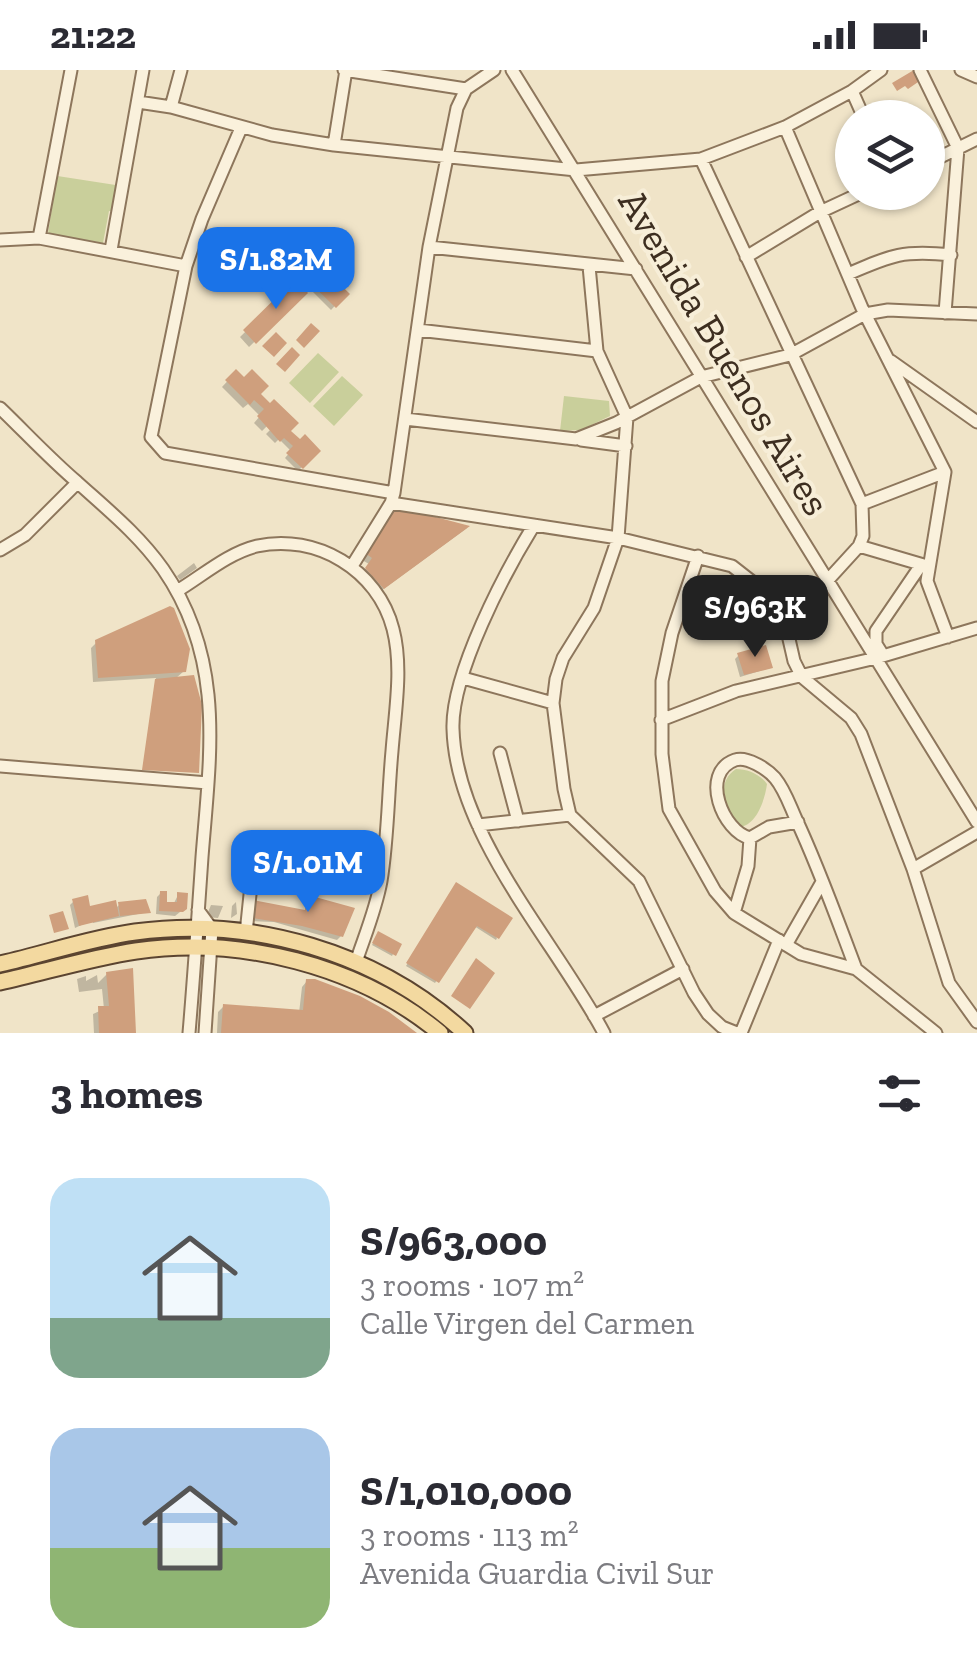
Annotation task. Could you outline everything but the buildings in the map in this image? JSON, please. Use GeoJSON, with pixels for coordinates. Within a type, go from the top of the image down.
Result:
{"type":"FeatureCollection","features":[{"type":"Feature","properties":{"kind":"main road"},"geometry":{"type":"LineString","coordinates":[[0,964],[133,932],[205,937],[326,969],[367,986],[440,1033]]}},
{"type":"Feature","properties":{"kind":"main road"},"geometry":{"type":"LineString","coordinates":[[0,982],[113,955],[246,932],[303,944],[356,962],[427,1002],[465,1033]]}},
{"type":"Feature","properties":{"kind":"street"},"geometry":{"type":"LineString","coordinates":[[39,238],[71,70]]}},
{"type":"Feature","properties":{"kind":"street"},"geometry":{"type":"LineString","coordinates":[[111,250],[143,70]]}},
{"type":"Feature","properties":{"kind":"street"},"geometry":{"type":"LineString","coordinates":[[171,107],[181,70]]}},
{"type":"Feature","properties":{"kind":"street"},"geometry":{"type":"LineString","coordinates":[[334,145],[345,70],[466,89]]}},
{"type":"Feature","properties":{"kind":"street"},"geometry":{"type":"LineString","coordinates":[[352,566],[392,498],[429,247],[457,108],[466,89],[494,70]]}},
{"type":"Feature","properties":{"kind":"street","name":"Avenida Buenos Aires"},"geometry":{"type":"LineString","coordinates":[[512,70],[828,583],[880,657],[977,822]]}},
{"type":"Feature","properties":{"kind":"street"},"geometry":{"type":"LineString","coordinates":[[138,102],[171,107],[241,128],[334,145],[576,170],[701,159],[785,127],[852,91],[881,70]]}},
{"type":"Feature","properties":{"kind":"street"},"geometry":{"type":"LineString","coordinates":[[920,70],[958,148],[945,313]]}},
{"type":"Feature","properties":{"kind":"street"},"geometry":{"type":"LineString","coordinates":[[962,70],[977,77]]}},
{"type":"Feature","properties":{"kind":"street"},"geometry":{"type":"LineString","coordinates":[[852,91],[856,100]]}},
{"type":"Feature","properties":{"kind":"street"},"geometry":{"type":"LineString","coordinates":[[785,127],[865,314],[945,472],[925,566],[948,637]]}},
{"type":"Feature","properties":{"kind":"street"},"geometry":{"type":"LineString","coordinates":[[241,128],[186,266],[151,438],[165,453],[618,538],[732,566],[756,584],[786,626],[802,677],[851,718],[861,734],[913,869],[949,984],[977,1022]]}},
{"type":"Feature","properties":{"kind":"street"},"geometry":{"type":"LineString","coordinates":[[945,154],[977,139]]}},
{"type":"Feature","properties":{"kind":"street"},"geometry":{"type":"LineString","coordinates":[[701,159],[862,504],[863,536],[859,546],[786,626]]}},
{"type":"Feature","properties":{"kind":"street"},"geometry":{"type":"LineString","coordinates":[[746,257],[835,205]]}},
{"type":"Feature","properties":{"kind":"street"},"geometry":{"type":"LineString","coordinates":[[0,240],[39,238],[186,266]]}},
{"type":"Feature","properties":{"kind":"street"},"geometry":{"type":"LineString","coordinates":[[429,247],[636,270]]}},
{"type":"Feature","properties":{"kind":"street"},"geometry":{"type":"LineString","coordinates":[[848,274],[912,251],[951,255]]}},
{"type":"Feature","properties":{"kind":"street"},"geometry":{"type":"LineString","coordinates":[[589,266],[597,351],[628,417],[618,538],[594,608],[563,658],[554,703],[570,815],[640,880],[708,1014],[722,1027],[739,1033],[782,943],[822,882]]}},
{"type":"Feature","properties":{"kind":"street"},"geometry":{"type":"LineString","coordinates":[[576,439],[628,417],[701,378],[790,355],[865,314],[888,310],[977,314]]}},
{"type":"Feature","properties":{"kind":"street"},"geometry":{"type":"LineString","coordinates":[[418,330],[597,351]]}},
{"type":"Feature","properties":{"kind":"street"},"geometry":{"type":"LineString","coordinates":[[886,357],[977,422]]}},
{"type":"Feature","properties":{"kind":"street"},"geometry":{"type":"LineString","coordinates":[[0,408],[149,550],[177,591],[193,628],[205,668],[211,714],[212,753],[198,910],[205,937],[205,1033]]}},
{"type":"Feature","properties":{"kind":"street"},"geometry":{"type":"LineString","coordinates":[[405,419],[626,446]]}},
{"type":"Feature","properties":{"kind":"street"},"geometry":{"type":"LineString","coordinates":[[862,504],[945,472]]}},
{"type":"Feature","properties":{"kind":"street"},"geometry":{"type":"LineString","coordinates":[[0,550],[25,535],[77,482]]}},
{"type":"Feature","properties":{"kind":"street"},"geometry":{"type":"LineString","coordinates":[[534,525],[484,623],[463,678],[454,708],[454,740],[462,781],[478,825],[604,1033]]}},
{"type":"Feature","properties":{"kind":"street"},"geometry":{"type":"LineString","coordinates":[[177,591],[254,546],[306,545],[352,566],[388,610],[397,656],[395,719],[380,881],[356,962]]}},
{"type":"Feature","properties":{"kind":"street"},"geometry":{"type":"LineString","coordinates":[[859,546],[925,566]]}},
{"type":"Feature","properties":{"kind":"street"},"geometry":{"type":"LineString","coordinates":[[698,556],[672,633],[662,682],[661,720],[669,809],[715,891],[734,912],[814,960],[856,969],[936,1033]]}},
{"type":"Feature","properties":{"kind":"street"},"geometry":{"type":"LineString","coordinates":[[880,657],[876,631],[925,566]]}},
{"type":"Feature","properties":{"kind":"street"},"geometry":{"type":"LineString","coordinates":[[661,720],[736,691],[880,657],[977,628]]}},
{"type":"Feature","properties":{"kind":"street"},"geometry":{"type":"LineString","coordinates":[[463,678],[554,703]]}},
{"type":"Feature","properties":{"kind":"street"},"geometry":{"type":"LineString","coordinates":[[500,753],[518,820]]}},
{"type":"Feature","properties":{"kind":"street"},"geometry":{"type":"LineString","coordinates":[[750,838],[732,827],[716,791],[718,777],[734,760],[763,768],[775,778],[798,822],[856,969]]}},
{"type":"Feature","properties":{"kind":"street"},"geometry":{"type":"LineString","coordinates":[[0,766],[208,783]]}},
{"type":"Feature","properties":{"kind":"street"},"geometry":{"type":"LineString","coordinates":[[478,825],[570,815]]}},
{"type":"Feature","properties":{"kind":"street"},"geometry":{"type":"LineString","coordinates":[[750,838],[770,827],[798,822]]}},
{"type":"Feature","properties":{"kind":"street"},"geometry":{"type":"LineString","coordinates":[[913,869],[977,832]]}},
{"type":"Feature","properties":{"kind":"street"},"geometry":{"type":"LineString","coordinates":[[734,912],[748,866],[750,838]]}},
{"type":"Feature","properties":{"kind":"street"},"geometry":{"type":"LineString","coordinates":[[246,932],[250,885]]}},
{"type":"Feature","properties":{"kind":"street"},"geometry":{"type":"LineString","coordinates":[[190,1033],[205,937]]}},
{"type":"Feature","properties":{"kind":"street"},"geometry":{"type":"LineString","coordinates":[[594,1016],[682,969]]}},
{"type":"Feature","properties":{"kind":"green space"},"geometry":{"type":"Polygon","coordinates":[[[51,175],[122,186],[117,212],[109,211],[103,243],[48,233],[53,202],[47,200],[51,175]]]}},
{"type":"Feature","properties":{"kind":"green space"},"geometry":{"type":"Polygon","coordinates":[[[318,353],[339,372],[310,403],[289,383],[318,353]]]}},
{"type":"Feature","properties":{"kind":"green space"},"geometry":{"type":"Polygon","coordinates":[[[342,376],[363,395],[334,426],[313,406],[342,376]]]}},
{"type":"Feature","properties":{"kind":"green space"},"geometry":{"type":"Polygon","coordinates":[[[564,396],[609,401],[610,416],[581,430],[560,431],[564,396]]]}},
{"type":"Feature","properties":{"kind":"green space"},"geometry":{"type":"Polygon","coordinates":[[[736,769],[753,773],[767,784],[755,817],[739,827],[724,797],[726,781],[736,769]]]}}]}
